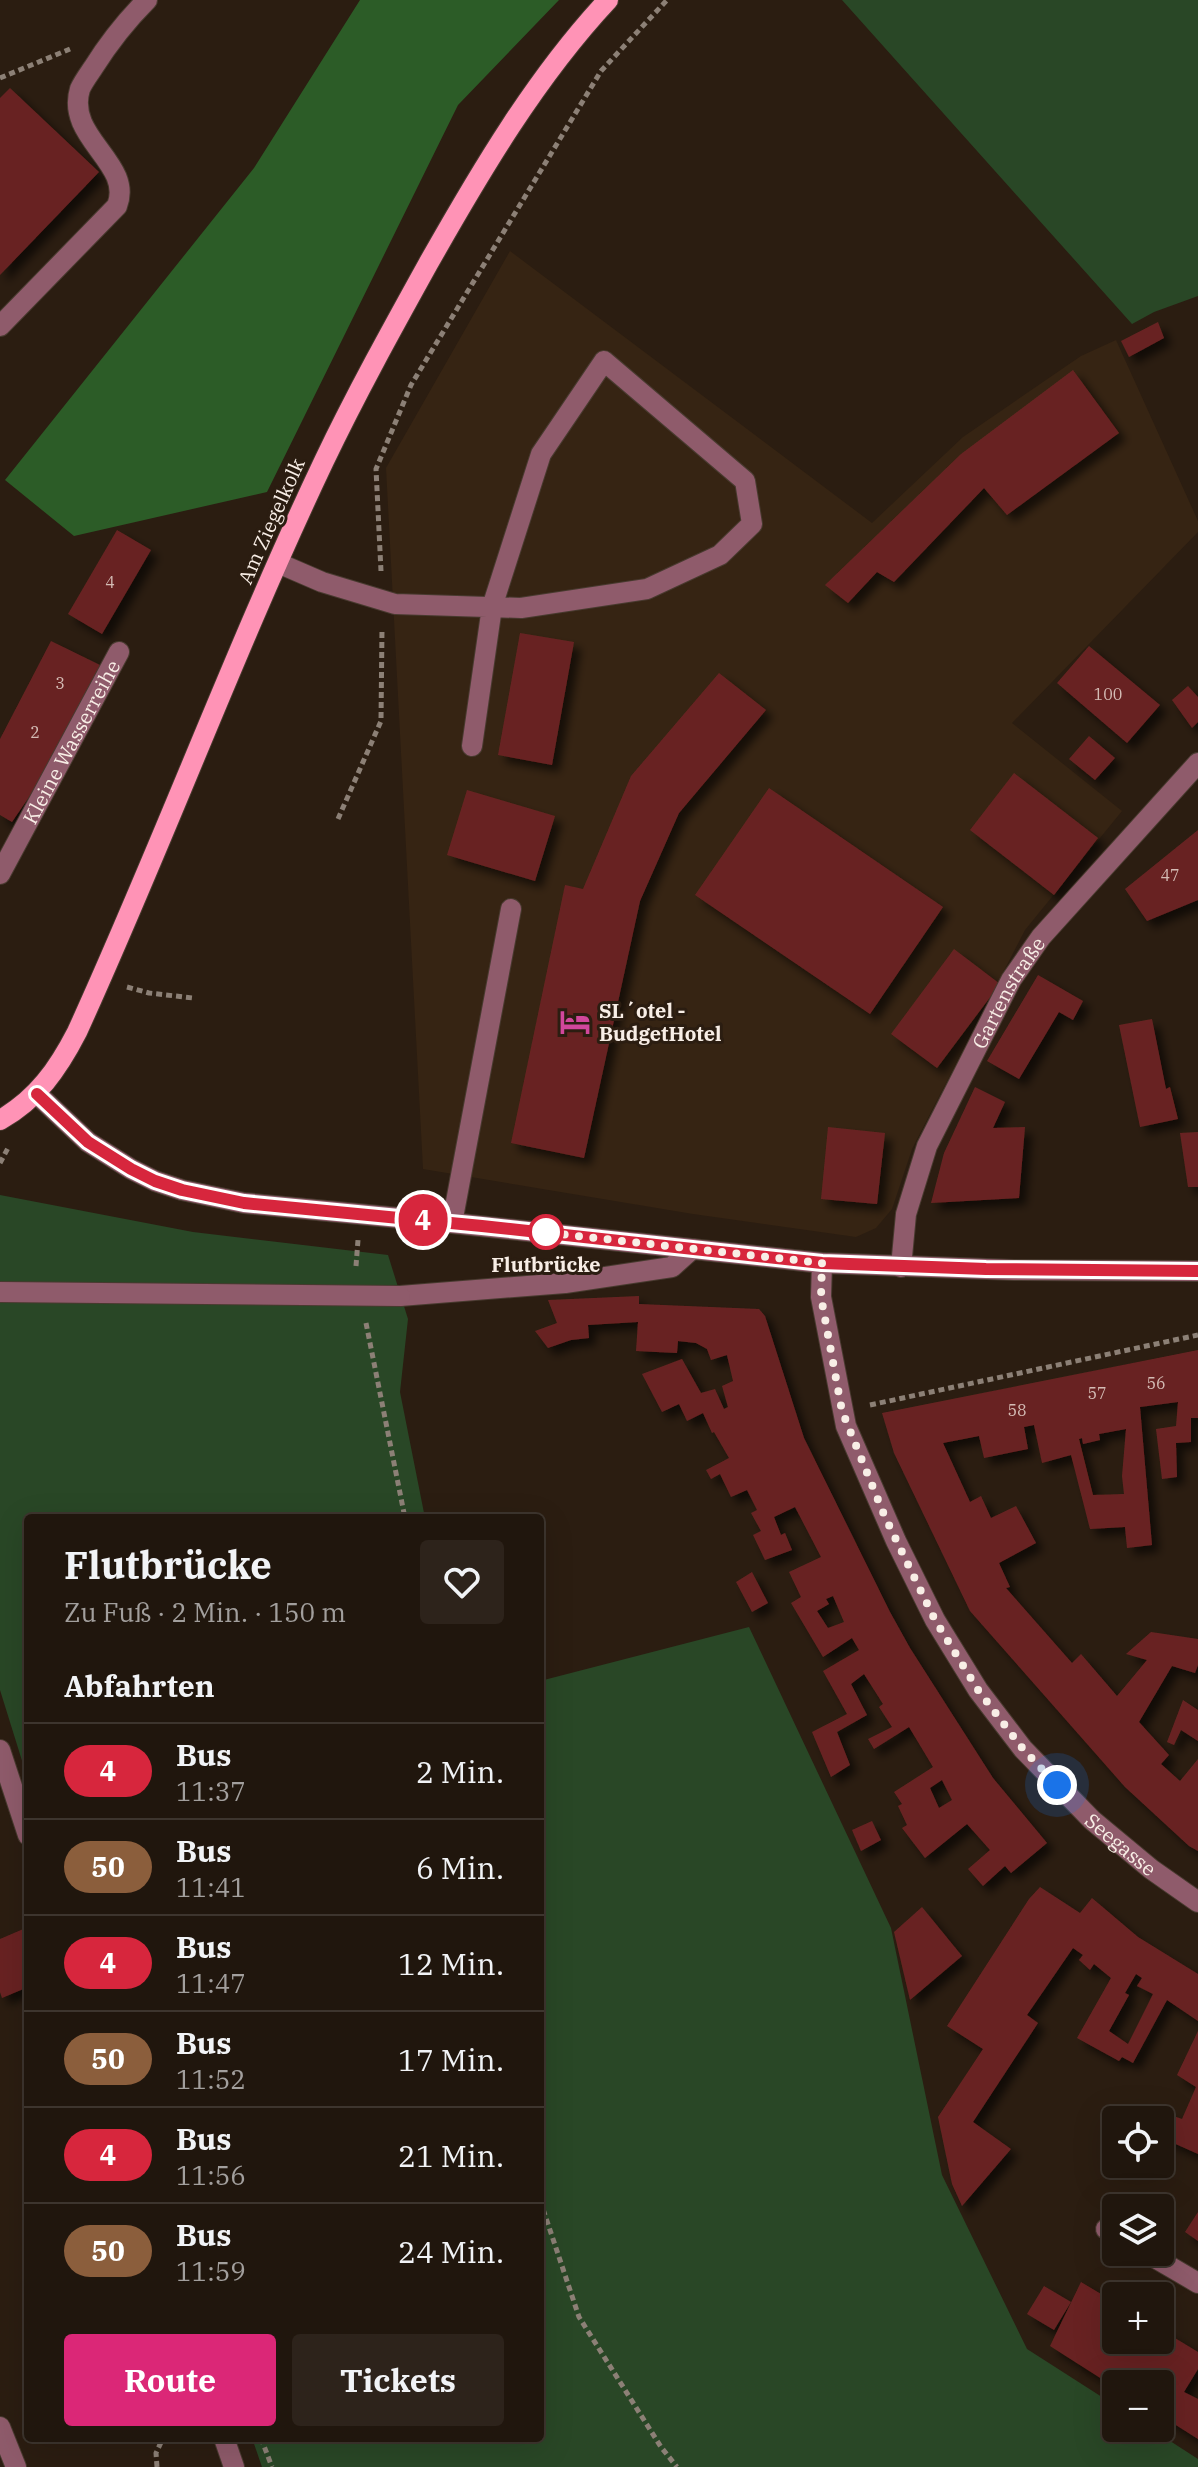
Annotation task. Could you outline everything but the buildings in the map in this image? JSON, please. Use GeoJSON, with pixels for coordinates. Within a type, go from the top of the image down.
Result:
{"type":"FeatureCollection","features":[{"type":"Feature","properties":{"kind":"main road","name":"Am Ziegelkolk"},"geometry":{"type":"LineString","coordinates":[[0,1120],[37,1094],[66,1055],[102,979],[278,563],[362,384],[488,161],[545,79],[608,0]]}},
{"type":"Feature","properties":{"kind":"street"},"geometry":{"type":"LineString","coordinates":[[0,326],[117,206],[121,197],[118,180],[85,133],[78,111],[80,88],[119,28],[147,0]]}},
{"type":"Feature","properties":{"kind":"street"},"geometry":{"type":"LineString","coordinates":[[278,563],[322,582],[395,604],[492,607],[521,608],[647,589],[720,555],[752,524],[745,481],[604,361],[541,454],[492,607],[472,746]]}},
{"type":"Feature","properties":{"kind":"street","name":"Kleine Wasserreihe"},"geometry":{"type":"LineString","coordinates":[[2,866],[119,652]]}},
{"type":"Feature","properties":{"kind":"street","name":"Gartenstraße"},"geometry":{"type":"LineString","coordinates":[[901,1267],[906,1214],[927,1146],[1011,980],[1041,937],[1198,763]]}},
{"type":"Feature","properties":{"kind":"street"},"geometry":{"type":"LineString","coordinates":[[452,1223],[511,909]]}},
{"type":"Feature","properties":{"kind":"street"},"geometry":{"type":"LineString","coordinates":[[37,1094],[88,1142],[155,1181],[244,1203],[822,1263],[1198,1271]]}},
{"type":"Feature","properties":{"kind":"street"},"geometry":{"type":"LineString","coordinates":[[0,1292],[400,1296],[565,1283],[672,1267],[692,1249]]}},
{"type":"Feature","properties":{"kind":"street","name":"Seegasse"},"geometry":{"type":"LineString","coordinates":[[822,1263],[821,1297],[842,1411],[864,1470],[935,1620],[978,1690],[1023,1749],[1092,1820],[1151,1869],[1198,1902]]}},
{"type":"Feature","properties":{"kind":"street"},"geometry":{"type":"LineString","coordinates":[[0,1750],[24,1823]]}},
{"type":"Feature","properties":{"kind":"street"},"geometry":{"type":"LineString","coordinates":[[1169,2266],[1198,2283]]}},
{"type":"Feature","properties":{"kind":"street"},"geometry":{"type":"LineString","coordinates":[[0,2427],[16,2467]]}},
{"type":"Feature","properties":{"kind":"street"},"geometry":{"type":"LineString","coordinates":[[225,2442],[234,2467]]}},
{"type":"Feature","properties":{"kind":"path"},"geometry":{"type":"LineString","coordinates":[[381,582],[376,469],[411,385],[601,71],[667,0]]}},
{"type":"Feature","properties":{"kind":"path"},"geometry":{"type":"LineString","coordinates":[[0,78],[119,28]]}},
{"type":"Feature","properties":{"kind":"path"},"geometry":{"type":"LineString","coordinates":[[338,819],[381,721],[382,628]]}},
{"type":"Feature","properties":{"kind":"path"},"geometry":{"type":"LineString","coordinates":[[102,979],[149,993],[193,998]]}},
{"type":"Feature","properties":{"kind":"path"},"geometry":{"type":"LineString","coordinates":[[356,1274],[359,1214]]}},
{"type":"Feature","properties":{"kind":"path"},"geometry":{"type":"LineString","coordinates":[[365,1319],[404,1514]]}},
{"type":"Feature","properties":{"kind":"path"},"geometry":{"type":"LineString","coordinates":[[842,1411],[1198,1335]]}},
{"type":"Feature","properties":{"kind":"path"},"geometry":{"type":"LineString","coordinates":[[544,2212],[579,2317],[661,2447],[677,2467]]}},
{"type":"Feature","properties":{"kind":"path"},"geometry":{"type":"LineString","coordinates":[[157,2467],[156,2453],[161,2442]]}},
{"type":"Feature","properties":{"kind":"path"},"geometry":{"type":"LineString","coordinates":[[263,2442],[272,2467]]}},
{"type":"Feature","properties":{"kind":"shaded area"},"geometry":{"type":"Polygon","coordinates":[[[510,251],[872,523],[963,437],[1081,356],[1116,340],[1198,521],[1198,532],[1012,723],[1122,811],[1025,930],[912,1149],[892,1209],[876,1228],[856,1237],[693,1214],[423,1169],[386,468],[510,251]]]}},
{"type":"Feature","properties":{"kind":"green space"},"geometry":{"type":"Polygon","coordinates":[[[360,0],[559,0],[458,105],[267,492],[74,536],[5,480],[254,168],[360,0]]]}},
{"type":"Feature","properties":{"kind":"green space"},"geometry":{"type":"Polygon","coordinates":[[[842,0],[1198,0],[1198,296],[1154,312],[1132,324],[842,0]]]}},
{"type":"Feature","properties":{"kind":"green space"},"geometry":{"type":"Polygon","coordinates":[[[0,1195],[193,1232],[388,1255],[408,1319],[400,1392],[424,1514],[24,1514],[24,1767],[0,1690],[0,1195]]]}},
{"type":"Feature","properties":{"kind":"green space"},"geometry":{"type":"Polygon","coordinates":[[[749,1627],[891,1928],[942,2175],[1027,2349],[1102,2397],[1102,2442],[1172,2442],[1198,2459],[1198,2467],[262,2467],[253,2442],[544,2442],[544,1680],[749,1627]]]}},
{"type":"Feature","properties":{"kind":"bus line","name":"4"},"geometry":{"type":"LineString","coordinates":[[37,1094],[88,1142],[131,1169],[182,1190],[244,1203],[822,1263],[986,1269],[1198,1271]]}},
{"type":"Feature","properties":{"kind":"place","name":"SL´otel - BudgetHotel"},"geometry":{"type":"Point","coordinates":[575,1022]}},
{"type":"Feature","properties":{"kind":"place","name":"Flutbrücke"},"geometry":{"type":"Point","coordinates":[546,1232]}},
{"type":"Feature","properties":{"kind":"route"},"geometry":{"type":"LineString","coordinates":[[546,1232],[541,1232],[822,1263],[821,1297],[842,1411],[885,1517],[935,1620],[978,1690],[1023,1749],[1057,1785]]}}]}
